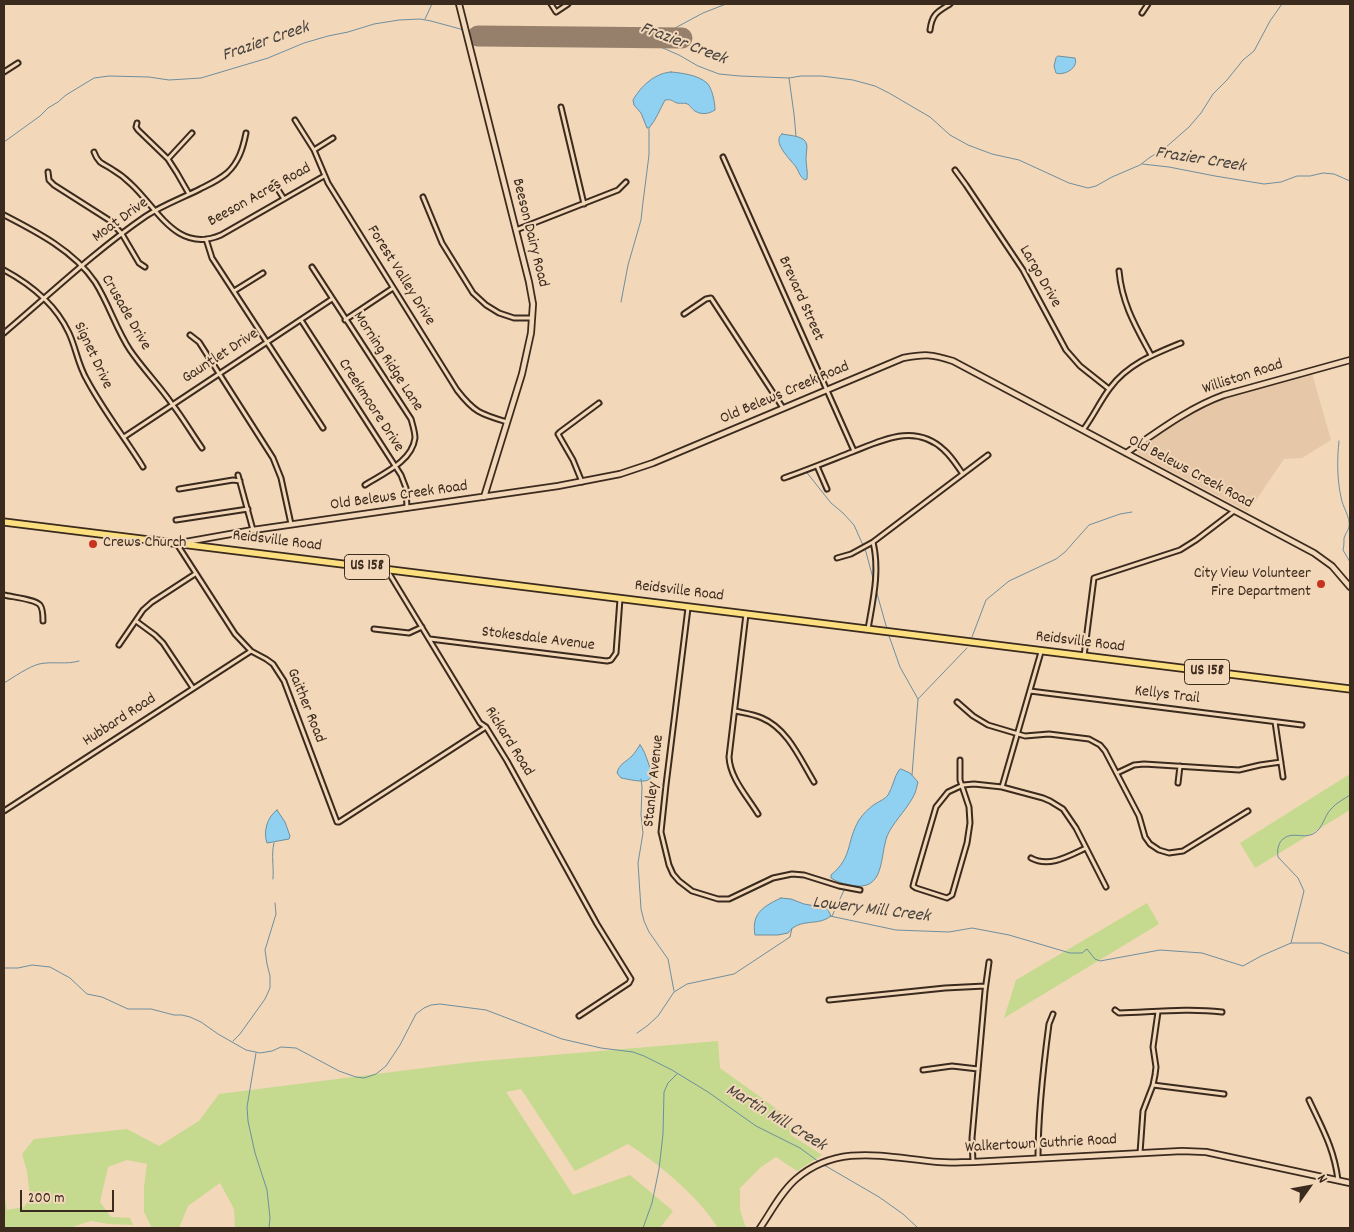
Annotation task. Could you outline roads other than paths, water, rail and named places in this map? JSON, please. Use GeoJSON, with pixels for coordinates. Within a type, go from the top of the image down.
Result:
{"type":"FeatureCollection","features":[{"type":"Feature","properties":{"kind":"highway","name":"Reidsville Road"},"geometry":{"type":"LineString","coordinates":[[4,522],[1350,690]]}},
{"type":"Feature","properties":{"kind":"street","name":"Beeson Dairy Road"},"geometry":{"type":"LineString","coordinates":[[459,4],[530,282],[533,304],[531,333],[522,374],[484,497]]}},
{"type":"Feature","properties":{"kind":"street"},"geometry":{"type":"LineString","coordinates":[[551,4],[556,12],[568,4]]}},
{"type":"Feature","properties":{"kind":"street"},"geometry":{"type":"LineString","coordinates":[[930,30],[934,14],[950,4]]}},
{"type":"Feature","properties":{"kind":"street"},"geometry":{"type":"LineString","coordinates":[[1142,13],[1148,4]]}},
{"type":"Feature","properties":{"kind":"street"},"geometry":{"type":"LineString","coordinates":[[4,72],[18,63]]}},
{"type":"Feature","properties":{"kind":"street"},"geometry":{"type":"LineString","coordinates":[[561,107],[584,204]]}},
{"type":"Feature","properties":{"kind":"street","name":"Forest Valley Drive"},"geometry":{"type":"LineString","coordinates":[[295,120],[314,150],[328,183],[452,381],[467,402],[475,409],[484,415],[508,422]]}},
{"type":"Feature","properties":{"kind":"street"},"geometry":{"type":"LineString","coordinates":[[137,123],[138,130],[168,159],[178,173],[188,194]]}},
{"type":"Feature","properties":{"kind":"street"},"geometry":{"type":"LineString","coordinates":[[168,159],[192,133]]}},
{"type":"Feature","properties":{"kind":"street","name":"Moat Drive"},"geometry":{"type":"LineString","coordinates":[[4,334],[81,266],[155,210],[216,181],[231,169],[242,150],[246,133]]}},
{"type":"Feature","properties":{"kind":"street"},"geometry":{"type":"LineString","coordinates":[[314,150],[333,138]]}},
{"type":"Feature","properties":{"kind":"street","name":"Beeson Acres Road"},"geometry":{"type":"LineString","coordinates":[[94,152],[98,161],[130,183],[170,227],[179,234],[190,238],[206,240],[221,235],[324,176]]}},
{"type":"Feature","properties":{"kind":"street","name":"Brevard Street"},"geometry":{"type":"LineString","coordinates":[[723,157],[854,451]]}},
{"type":"Feature","properties":{"kind":"street","name":"Largo Drive"},"geometry":{"type":"LineString","coordinates":[[955,170],[1023,270],[1066,350],[1080,366],[1109,389]]}},
{"type":"Feature","properties":{"kind":"street"},"geometry":{"type":"LineString","coordinates":[[48,172],[49,180],[54,185],[109,220],[122,234],[139,263],[145,267]]}},
{"type":"Feature","properties":{"kind":"street"},"geometry":{"type":"LineString","coordinates":[[516,230],[618,190],[626,182]]}},
{"type":"Feature","properties":{"kind":"street"},"geometry":{"type":"LineString","coordinates":[[274,183],[284,198]]}},
{"type":"Feature","properties":{"kind":"street"},"geometry":{"type":"LineString","coordinates":[[422,197],[442,242],[474,293],[486,305],[499,313],[514,318],[532,318]]}},
{"type":"Feature","properties":{"kind":"street","name":"Crusade Drive"},"geometry":{"type":"LineString","coordinates":[[4,215],[65,251],[81,266],[102,294],[130,350],[173,404],[202,448]]}},
{"type":"Feature","properties":{"kind":"street"},"geometry":{"type":"LineString","coordinates":[[206,240],[216,264],[323,428]]}},
{"type":"Feature","properties":{"kind":"street","name":"Morning Ridge Lane"},"geometry":{"type":"LineString","coordinates":[[312,266],[345,320],[411,419],[415,432],[412,449],[405,458],[365,485]]}},
{"type":"Feature","properties":{"kind":"street","name":"Signet Drive"},"geometry":{"type":"LineString","coordinates":[[4,270],[34,290],[58,314],[69,334],[85,378],[143,467]]}},
{"type":"Feature","properties":{"kind":"street"},"geometry":{"type":"LineString","coordinates":[[1119,272],[1120,285],[1130,316],[1152,355]]}},
{"type":"Feature","properties":{"kind":"street"},"geometry":{"type":"LineString","coordinates":[[234,291],[263,273]]}},
{"type":"Feature","properties":{"kind":"street"},"geometry":{"type":"LineString","coordinates":[[345,320],[393,288]]}},
{"type":"Feature","properties":{"kind":"street"},"geometry":{"type":"LineString","coordinates":[[684,314],[706,299],[711,298],[782,408]]}},
{"type":"Feature","properties":{"kind":"street","name":"Gauntlet Drive"},"geometry":{"type":"LineString","coordinates":[[124,436],[332,299]]}},
{"type":"Feature","properties":{"kind":"street","name":"Creekmoore Drive"},"geometry":{"type":"LineString","coordinates":[[301,320],[401,475],[406,488],[407,508]]}},
{"type":"Feature","properties":{"kind":"street"},"geometry":{"type":"LineString","coordinates":[[190,335],[198,342],[274,458],[281,478],[291,525]]}},
{"type":"Feature","properties":{"kind":"street"},"geometry":{"type":"LineString","coordinates":[[1083,430],[1109,389],[1120,376],[1134,365],[1152,355],[1181,343]]}},
{"type":"Feature","properties":{"kind":"street","name":"Old Belews Creek Road"},"geometry":{"type":"LineString","coordinates":[[176,543],[558,486],[620,474],[649,464],[903,358],[922,355],[937,356],[953,361],[1320,557],[1350,587]]}},
{"type":"Feature","properties":{"kind":"street","name":"Williston Road"},"geometry":{"type":"LineString","coordinates":[[1126,453],[1211,399],[1350,360]]}},
{"type":"Feature","properties":{"kind":"street"},"geometry":{"type":"LineString","coordinates":[[582,482],[573,460],[558,434],[598,403]]}},
{"type":"Feature","properties":{"kind":"street"},"geometry":{"type":"LineString","coordinates":[[784,478],[888,438],[916,436],[930,440],[940,446],[963,474]]}},
{"type":"Feature","properties":{"kind":"street"},"geometry":{"type":"LineString","coordinates":[[837,558],[851,554],[873,542],[988,455]]}},
{"type":"Feature","properties":{"kind":"street"},"geometry":{"type":"LineString","coordinates":[[817,466],[827,489]]}},
{"type":"Feature","properties":{"kind":"street"},"geometry":{"type":"LineString","coordinates":[[238,475],[253,530]]}},
{"type":"Feature","properties":{"kind":"street"},"geometry":{"type":"LineString","coordinates":[[179,489],[233,480],[240,481]]}},
{"type":"Feature","properties":{"kind":"street"},"geometry":{"type":"LineString","coordinates":[[176,520],[248,509]]}},
{"type":"Feature","properties":{"kind":"street"},"geometry":{"type":"LineString","coordinates":[[1084,657],[1094,578],[1180,550],[1234,511]]}},
{"type":"Feature","properties":{"kind":"street"},"geometry":{"type":"LineString","coordinates":[[868,630],[877,576],[877,562],[873,542]]}},
{"type":"Feature","properties":{"kind":"street","name":"Gaither Road"},"geometry":{"type":"LineString","coordinates":[[176,543],[235,634],[251,652],[273,664],[283,679],[337,822],[486,727]]}},
{"type":"Feature","properties":{"kind":"street","name":"Rickard Road"},"geometry":{"type":"LineString","coordinates":[[387,570],[480,723],[486,727],[507,761],[602,932],[631,979],[629,983],[579,1016]]}},
{"type":"Feature","properties":{"kind":"street"},"geometry":{"type":"LineString","coordinates":[[119,645],[143,610],[195,574]]}},
{"type":"Feature","properties":{"kind":"street"},"geometry":{"type":"LineString","coordinates":[[4,595],[34,601],[40,605],[43,621]]}},
{"type":"Feature","properties":{"kind":"street","name":"Stokesdale Avenue"},"geometry":{"type":"LineString","coordinates":[[429,638],[607,661],[614,658],[616,653],[620,599]]}},
{"type":"Feature","properties":{"kind":"street","name":"Stanley Avenue"},"geometry":{"type":"LineString","coordinates":[[688,607],[661,832],[668,865],[673,874],[692,891],[718,899],[729,899],[773,878],[792,874],[860,890]]}},
{"type":"Feature","properties":{"kind":"street"},"geometry":{"type":"LineString","coordinates":[[746,614],[729,765],[758,814]]}},
{"type":"Feature","properties":{"kind":"street"},"geometry":{"type":"LineString","coordinates":[[136,620],[163,643],[193,688]]}},
{"type":"Feature","properties":{"kind":"street"},"geometry":{"type":"LineString","coordinates":[[374,628],[409,633],[422,627]]}},
{"type":"Feature","properties":{"kind":"street","name":"Hubbard Road"},"geometry":{"type":"LineString","coordinates":[[4,811],[251,652]]}},
{"type":"Feature","properties":{"kind":"street"},"geometry":{"type":"LineString","coordinates":[[1002,788],[1041,652]]}},
{"type":"Feature","properties":{"kind":"street","name":"Kellys Trail"},"geometry":{"type":"LineString","coordinates":[[1030,691],[1302,725]]}},
{"type":"Feature","properties":{"kind":"street"},"geometry":{"type":"LineString","coordinates":[[957,702],[981,722],[1030,736],[1049,734],[1084,738],[1100,745],[1139,816],[1147,840],[1154,848],[1164,852],[1174,853],[1183,851],[1248,812]]}},
{"type":"Feature","properties":{"kind":"street"},"geometry":{"type":"LineString","coordinates":[[735,711],[756,716],[778,727],[814,782]]}},
{"type":"Feature","properties":{"kind":"street"},"geometry":{"type":"LineString","coordinates":[[1275,722],[1283,777]]}},
{"type":"Feature","properties":{"kind":"street"},"geometry":{"type":"LineString","coordinates":[[960,760],[960,780],[963,785],[969,807],[970,823],[967,843],[952,895],[947,898],[916,888],[914,882],[936,807],[948,792],[963,785],[974,784],[1002,788],[1043,798],[1063,809],[1076,828],[1106,887]]}},
{"type":"Feature","properties":{"kind":"street"},"geometry":{"type":"LineString","coordinates":[[1117,773],[1138,764],[1239,770],[1281,762]]}},
{"type":"Feature","properties":{"kind":"street"},"geometry":{"type":"LineString","coordinates":[[1178,783],[1180,766]]}},
{"type":"Feature","properties":{"kind":"street"},"geometry":{"type":"LineString","coordinates":[[1031,858],[1036,861],[1053,861],[1086,848]]}},
{"type":"Feature","properties":{"kind":"street"},"geometry":{"type":"LineString","coordinates":[[973,1162],[972,1138],[989,962]]}},
{"type":"Feature","properties":{"kind":"street"},"geometry":{"type":"LineString","coordinates":[[830,1000],[945,988],[986,986]]}},
{"type":"Feature","properties":{"kind":"street"},"geometry":{"type":"LineString","coordinates":[[1115,1010],[1119,1013],[1188,1009],[1222,1012]]}},
{"type":"Feature","properties":{"kind":"street"},"geometry":{"type":"LineString","coordinates":[[1140,1153],[1142,1111],[1153,1085],[1156,1068],[1153,1047],[1158,1012]]}},
{"type":"Feature","properties":{"kind":"street"},"geometry":{"type":"LineString","coordinates":[[1038,1158],[1038,1129],[1049,1024],[1053,1014]]}},
{"type":"Feature","properties":{"kind":"street"},"geometry":{"type":"LineString","coordinates":[[923,1070],[952,1066],[978,1069]]}},
{"type":"Feature","properties":{"kind":"street"},"geometry":{"type":"LineString","coordinates":[[1153,1085],[1224,1094]]}},
{"type":"Feature","properties":{"kind":"street"},"geometry":{"type":"LineString","coordinates":[[1309,1100],[1331,1146],[1338,1180]]}},
{"type":"Feature","properties":{"kind":"street","name":"Walkertown Guthrie Road"},"geometry":{"type":"LineString","coordinates":[[760,1228],[788,1187],[795,1180],[821,1164],[836,1158],[862,1154],[941,1162],[973,1162],[1182,1151],[1206,1152],[1350,1183]]}},
{"type":"Feature","properties":{"kind":"water"},"geometry":{"type":"Polygon","coordinates":[[[1058,56],[1075,58],[1075,65],[1067,72],[1056,73],[1054,66],[1058,56]]]}},
{"type":"Feature","properties":{"kind":"water"},"geometry":{"type":"Polygon","coordinates":[[[671,72],[695,76],[707,83],[713,95],[715,110],[708,113],[700,113],[694,111],[689,105],[665,100],[654,122],[647,128],[633,100],[649,81],[659,75],[671,72]]]}},
{"type":"Feature","properties":{"kind":"water"},"geometry":{"type":"Polygon","coordinates":[[[782,134],[801,138],[806,142],[807,179],[805,180],[802,177],[780,146],[779,137],[782,134]]]}},
{"type":"Feature","properties":{"kind":"water"},"geometry":{"type":"Polygon","coordinates":[[[640,745],[652,773],[651,778],[643,781],[621,778],[617,773],[619,767],[633,755],[640,745]]]}},
{"type":"Feature","properties":{"kind":"water"},"geometry":{"type":"Polygon","coordinates":[[[901,769],[910,773],[918,782],[915,793],[889,832],[877,875],[873,881],[866,885],[856,886],[843,884],[831,878],[831,875],[843,862],[859,820],[864,813],[888,795],[897,773],[901,769]]]}},
{"type":"Feature","properties":{"kind":"water"},"geometry":{"type":"Polygon","coordinates":[[[277,810],[285,822],[290,836],[289,839],[267,843],[265,834],[267,825],[277,810]]]}},
{"type":"Feature","properties":{"kind":"water"},"geometry":{"type":"Polygon","coordinates":[[[781,898],[827,908],[831,916],[820,921],[803,923],[788,933],[755,935],[755,921],[760,911],[781,898]]]}},
{"type":"Feature","properties":{"kind":"waterway"},"geometry":{"type":"LineString","coordinates":[[425,19],[432,4]]}},
{"type":"Feature","properties":{"kind":"waterway"},"geometry":{"type":"LineString","coordinates":[[649,42],[703,13],[726,4]]}},
{"type":"Feature","properties":{"kind":"waterway","name":"Frazier Creek"},"geometry":{"type":"LineString","coordinates":[[468,31],[495,39],[561,33],[625,36],[649,42],[719,74],[789,78],[822,76],[853,80],[875,86],[889,93],[930,117],[950,135],[968,145],[992,154],[1019,160],[1069,183],[1088,188],[1140,165],[1165,148],[1189,127],[1213,94],[1243,60],[1254,51],[1270,21],[1282,4]]}},
{"type":"Feature","properties":{"kind":"waterway","name":"Frazier Creek"},"geometry":{"type":"LineString","coordinates":[[4,142],[66,95],[94,78],[109,76],[149,77],[169,80],[201,78],[268,58],[304,43],[374,24],[399,20],[420,19],[464,30]]}},
{"type":"Feature","properties":{"kind":"waterway"},"geometry":{"type":"LineString","coordinates":[[789,78],[796,136]]}},
{"type":"Feature","properties":{"kind":"waterway"},"geometry":{"type":"LineString","coordinates":[[621,302],[628,265],[641,220],[649,155],[649,129]]}},
{"type":"Feature","properties":{"kind":"waterway","name":"Frazier Creek"},"geometry":{"type":"LineString","coordinates":[[1142,164],[1264,184],[1281,182],[1297,176],[1323,173],[1334,174],[1350,181]]}},
{"type":"Feature","properties":{"kind":"waterway"},"geometry":{"type":"LineString","coordinates":[[1339,441],[1339,483],[1349,523],[1349,528],[1344,538],[1343,550],[1350,562]]}},
{"type":"Feature","properties":{"kind":"waterway"},"geometry":{"type":"LineString","coordinates":[[804,469],[831,503],[854,525],[866,552],[874,582]]}},
{"type":"Feature","properties":{"kind":"waterway"},"geometry":{"type":"LineString","coordinates":[[972,637],[986,600],[1009,581],[1056,559],[1065,552],[1089,525],[1120,514],[1132,512]]}},
{"type":"Feature","properties":{"kind":"waterway"},"geometry":{"type":"LineString","coordinates":[[876,590],[887,629]]}},
{"type":"Feature","properties":{"kind":"waterway"},"geometry":{"type":"LineString","coordinates":[[888,633],[900,667],[918,699]]}},
{"type":"Feature","properties":{"kind":"waterway"},"geometry":{"type":"LineString","coordinates":[[912,775],[918,699],[967,648]]}},
{"type":"Feature","properties":{"kind":"waterway"},"geometry":{"type":"LineString","coordinates":[[4,683],[35,665],[79,661]]}},
{"type":"Feature","properties":{"kind":"waterway"},"geometry":{"type":"LineString","coordinates":[[641,779],[643,833],[638,863],[641,909],[649,932],[668,959],[674,991]]}},
{"type":"Feature","properties":{"kind":"waterway","name":"Lowery Mill Creek"},"geometry":{"type":"LineString","coordinates":[[1291,943],[1304,891],[1298,878],[1278,857],[1279,845],[1286,837],[1294,835],[1305,836],[1316,832],[1331,809],[1350,795]]}},
{"type":"Feature","properties":{"kind":"waterway"},"geometry":{"type":"LineString","coordinates":[[273,879],[274,843]]}},
{"type":"Feature","properties":{"kind":"waterway"},"geometry":{"type":"LineString","coordinates":[[832,916],[847,884]]}},
{"type":"Feature","properties":{"kind":"waterway"},"geometry":{"type":"LineString","coordinates":[[233,1041],[265,999],[270,988],[270,976],[265,950],[276,914],[275,903]]}},
{"type":"Feature","properties":{"kind":"waterway","name":"Lowery Mill Creek"},"geometry":{"type":"LineString","coordinates":[[830,916],[896,930],[949,932],[972,928],[1009,935],[1070,953],[1082,953],[1087,949],[1095,959],[1100,961],[1160,950],[1202,953],[1243,966],[1291,943],[1321,943],[1350,954]]}},
{"type":"Feature","properties":{"kind":"waterway","name":"Lowery Mill Creek"},"geometry":{"type":"LineString","coordinates":[[637,1033],[658,1016],[674,992],[687,984],[734,974],[790,937],[792,928]]}},
{"type":"Feature","properties":{"kind":"waterway","name":"Lowery Mill Creek"},"geometry":{"type":"LineString","coordinates":[[4,968],[32,965],[50,967],[70,978],[87,994],[102,997],[128,1009],[151,1009],[190,1017],[246,1050],[260,1053],[281,1047],[296,1048],[339,1071],[364,1078],[376,1074],[386,1066],[400,1045],[416,1014],[424,1008],[440,1004],[486,1010],[562,1039],[601,1048],[633,1052],[644,1056],[672,1070],[708,1092],[756,1126],[800,1148],[819,1162]]}},
{"type":"Feature","properties":{"kind":"waterway"},"geometry":{"type":"LineString","coordinates":[[256,1053],[247,1107],[248,1121],[255,1153],[267,1190],[270,1218],[269,1228]]}},
{"type":"Feature","properties":{"kind":"waterway"},"geometry":{"type":"LineString","coordinates":[[643,1228],[652,1203],[659,1169],[663,1134],[664,1092],[668,1083],[677,1074]]}},
{"type":"Feature","properties":{"kind":"waterway","name":"Martin Mill Creek"},"geometry":{"type":"LineString","coordinates":[[824,1165],[879,1197],[903,1214],[918,1228]]}},
{"type":"Feature","properties":{"kind":"place","name":"Crews Church"},"geometry":{"type":"Point","coordinates":[93,544]}},
{"type":"Feature","properties":{"kind":"place","name":"City View Volunteer Fire Department"},"geometry":{"type":"Point","coordinates":[1321,584]}}]}
